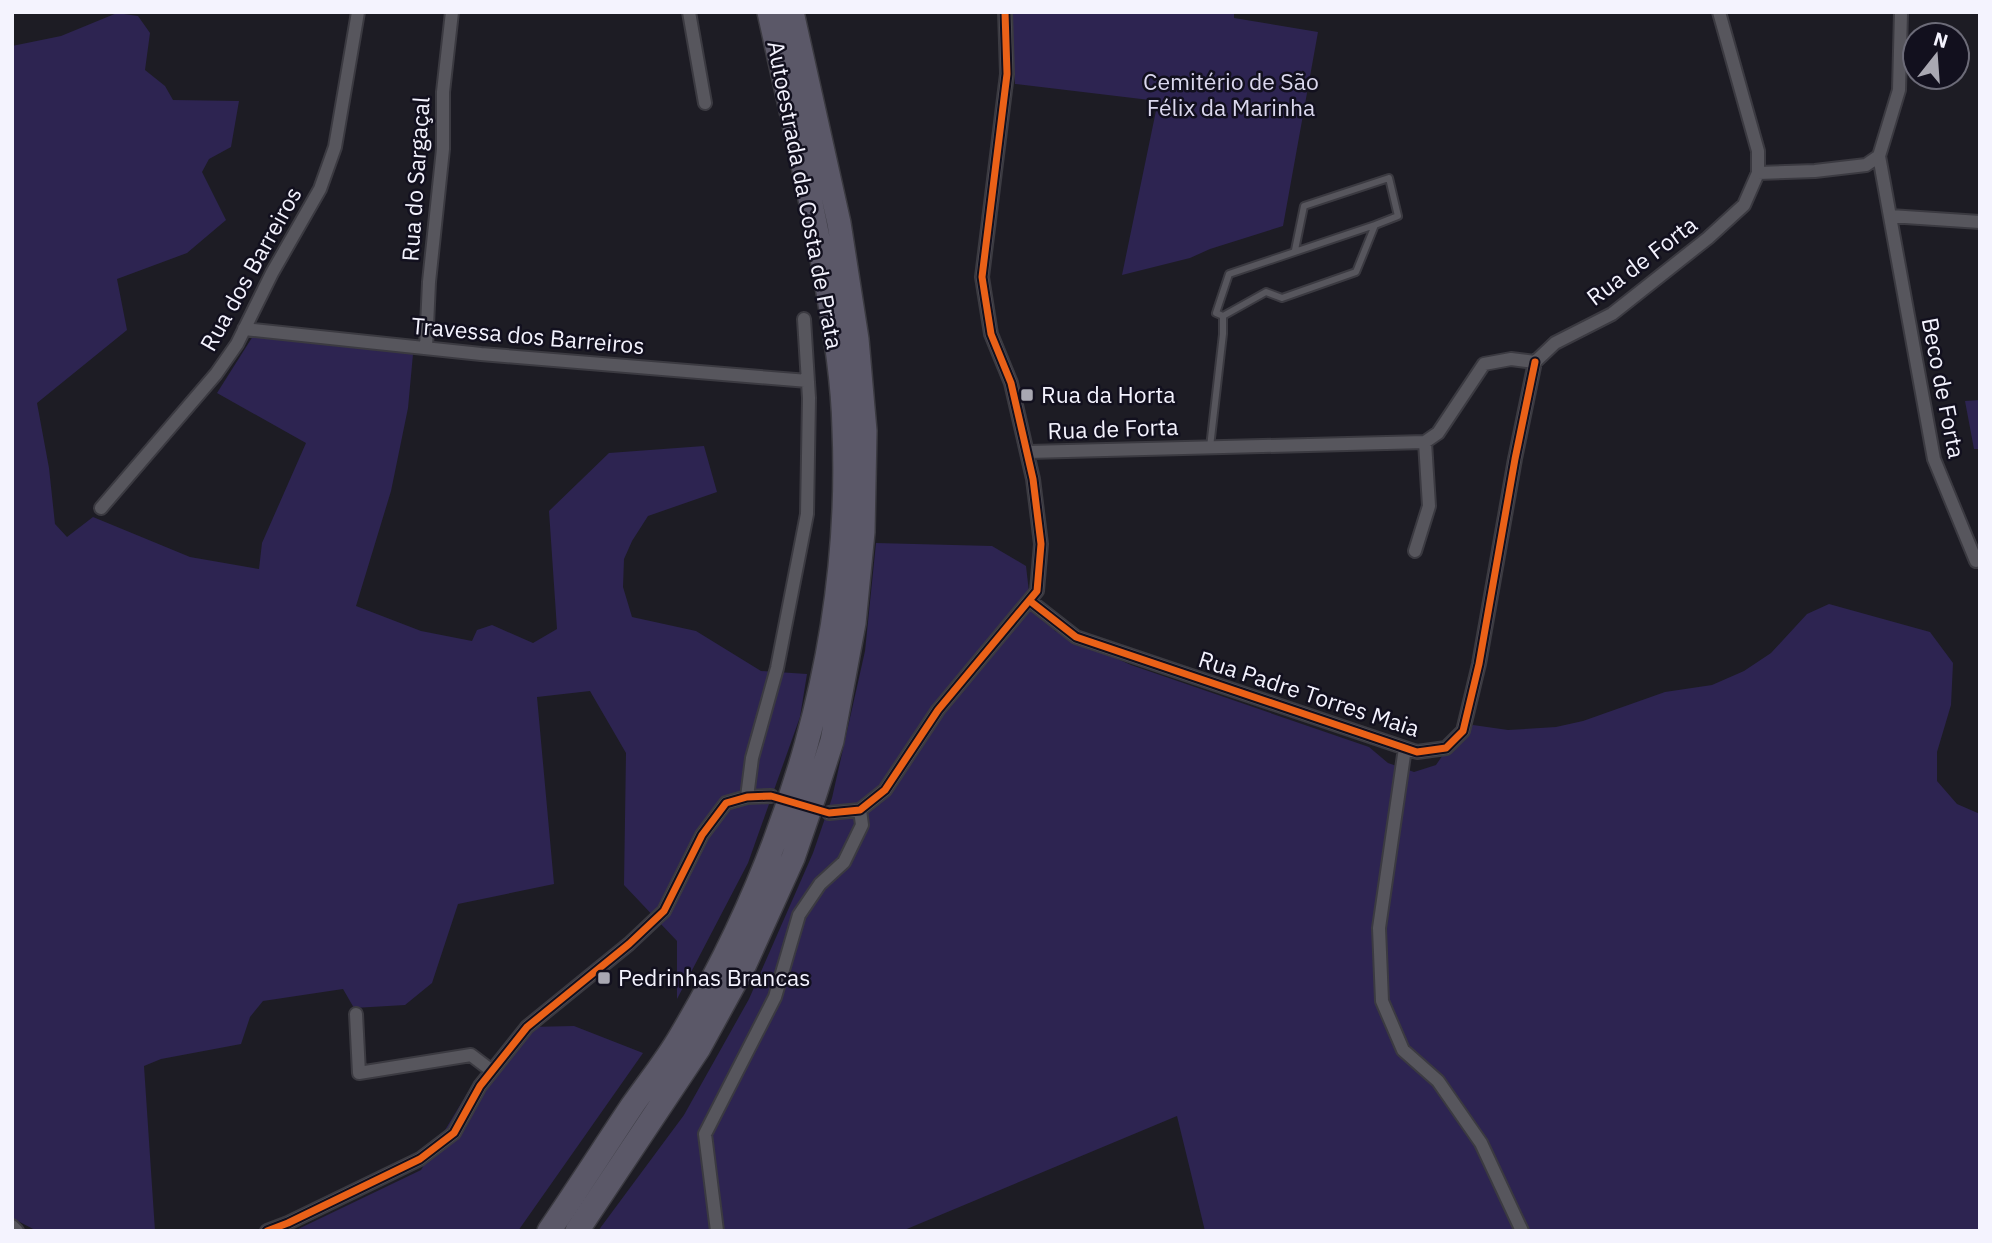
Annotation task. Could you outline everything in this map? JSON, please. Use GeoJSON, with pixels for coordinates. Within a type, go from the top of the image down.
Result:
{"type":"FeatureCollection","features":[{"type":"Feature","properties":{"kind":"highway","name":"Autoestrada da Costa de Prata"},"geometry":{"type":"LineString","coordinates":[[549,1231],[679,1039],[725,957],[774,849],[806,749],[823,680],[843,530],[845,429],[835,335],[817,229],[769,12]]}},
{"type":"Feature","properties":{"kind":"highway","name":"Autoestrada da Costa de Prata"},"geometry":{"type":"LineString","coordinates":[[577,1231],[699,1048],[745,964],[793,858],[815,794],[831,741],[854,623],[863,532],[865,431],[857,339],[839,223],[792,12]]}},
{"type":"Feature","properties":{"kind":"street","name":"Rua dos Barreiros"},"geometry":{"type":"LineString","coordinates":[[101,508],[216,374],[244,329],[272,273],[320,189],[335,148],[358,12]]}},
{"type":"Feature","properties":{"kind":"street","name":"Rua do Sargaçal"},"geometry":{"type":"LineString","coordinates":[[426,348],[429,282],[443,149],[443,92],[452,12]]}},
{"type":"Feature","properties":{"kind":"street"},"geometry":{"type":"LineString","coordinates":[[689,12],[705,103]]}},
{"type":"Feature","properties":{"kind":"street"},"geometry":{"type":"LineString","coordinates":[[829,813],[860,810],[885,790],[938,709],[1037,591],[1041,544],[1028,452],[1011,383],[990,334],[982,277],[1007,74],[1005,12]]}},
{"type":"Feature","properties":{"kind":"street","name":"Rua de Forta"},"geometry":{"type":"LineString","coordinates":[[1535,362],[1555,343],[1612,314],[1708,238],[1744,205],[1758,173],[1758,151],[1719,12]]}},
{"type":"Feature","properties":{"kind":"street"},"geometry":{"type":"LineString","coordinates":[[1758,173],[1815,171],[1866,165],[1880,156],[1899,90],[1901,12]]}},
{"type":"Feature","properties":{"kind":"street","name":"Beco de Forta"},"geometry":{"type":"LineString","coordinates":[[1880,156],[1934,459],[1976,561]]}},
{"type":"Feature","properties":{"kind":"street"},"geometry":{"type":"LineString","coordinates":[[1890,216],[1980,222]]}},
{"type":"Feature","properties":{"kind":"street"},"geometry":{"type":"LineString","coordinates":[[747,797],[751,758],[777,668],[807,514],[808,381],[804,319]]}},
{"type":"Feature","properties":{"kind":"street","name":"Travessa dos Barreiros"},"geometry":{"type":"LineString","coordinates":[[244,329],[426,348],[808,381]]}},
{"type":"Feature","properties":{"kind":"street"},"geometry":{"type":"LineString","coordinates":[[1415,551],[1429,506],[1425,442],[1438,433],[1484,364],[1511,359],[1535,362]]}},
{"type":"Feature","properties":{"kind":"street","name":"Rua Padre Torres Maia"},"geometry":{"type":"LineString","coordinates":[[1030,601],[1076,637],[1417,752],[1446,748],[1463,731],[1479,664],[1535,362]]}},
{"type":"Feature","properties":{"kind":"street","name":"Rua de Forta"},"geometry":{"type":"LineString","coordinates":[[1028,452],[1425,442]]}},
{"type":"Feature","properties":{"kind":"street"},"geometry":{"type":"LineString","coordinates":[[1405,748],[1379,928],[1382,1001],[1403,1050],[1438,1082],[1481,1143],[1522,1231]]}},
{"type":"Feature","properties":{"kind":"street"},"geometry":{"type":"LineString","coordinates":[[267,1231],[421,1160],[454,1133],[480,1086],[527,1027],[629,944],[664,911],[702,835],[726,803],[747,797],[771,796]]}},
{"type":"Feature","properties":{"kind":"street"},"geometry":{"type":"LineString","coordinates":[[717,1231],[705,1134],[775,997],[799,915],[820,884],[844,862],[862,825],[860,810]]}},
{"type":"Feature","properties":{"kind":"street"},"geometry":{"type":"LineString","coordinates":[[356,1014],[359,1073],[471,1055],[492,1071]]}},
{"type":"Feature","properties":{"kind":"street"},"geometry":{"type":"LineString","coordinates":[[12,1226],[17,1231]]}},
{"type":"Feature","properties":{"kind":"lane"},"geometry":{"type":"LineString","coordinates":[[1223,316],[1216,313],[1229,274],[1398,216],[1389,178],[1304,206],[1295,250]]}},
{"type":"Feature","properties":{"kind":"lane"},"geometry":{"type":"LineString","coordinates":[[1223,316],[1266,292],[1282,298],[1356,272],[1375,225]]}},
{"type":"Feature","properties":{"kind":"lane"},"geometry":{"type":"LineString","coordinates":[[1210,447],[1223,316]]}},
{"type":"Feature","properties":{"kind":"green space","name":"Cemitério de São Félix da Marinha"},"geometry":{"type":"Polygon","coordinates":[[[1010,12],[1234,12],[1234,18],[1318,32],[1283,226],[1190,258],[1122,275],[1158,101],[1015,84],[1010,12]]]}},
{"type":"Feature","properties":{"kind":"green space"},"geometry":{"type":"Polygon","coordinates":[[[117,13],[138,16],[150,33],[145,70],[165,86],[173,100],[239,101],[231,147],[209,159],[202,172],[226,220],[187,253],[117,279],[127,330],[37,403],[49,468],[55,524],[67,537],[93,517],[190,557],[259,569],[262,543],[306,443],[217,393],[253,336],[413,354],[408,408],[391,491],[356,606],[421,631],[472,641],[477,630],[492,625],[533,643],[557,629],[549,511],[609,453],[704,446],[717,492],[648,516],[624,559],[623,587],[632,617],[696,631],[761,671],[807,674],[800,717],[748,863],[677,999],[677,941],[624,885],[626,753],[590,691],[537,697],[554,884],[458,904],[432,983],[405,1005],[354,1008],[343,989],[263,1001],[250,1017],[241,1044],[161,1059],[144,1066],[155,1231],[37,1231],[12,1218],[12,46],[61,36],[117,13]]]}},
{"type":"Feature","properties":{"kind":"green space"},"geometry":{"type":"Polygon","coordinates":[[[1980,400],[1980,449],[1974,449],[1965,401],[1980,400]]]}},
{"type":"Feature","properties":{"kind":"green space"},"geometry":{"type":"Polygon","coordinates":[[[876,543],[992,546],[1026,566],[1029,592],[1055,631],[1131,665],[1369,747],[1388,763],[1414,772],[1436,765],[1451,743],[1473,725],[1508,730],[1556,727],[1583,721],[1665,692],[1712,685],[1744,671],[1771,653],[1807,614],[1829,604],[1930,632],[1953,663],[1951,705],[1937,752],[1937,781],[1957,804],[1980,814],[1980,1231],[1205,1231],[1177,1116],[902,1231],[598,1231],[684,1115],[749,999],[813,853],[832,798],[865,651],[876,543]]]}},
{"type":"Feature","properties":{"kind":"green space"},"geometry":{"type":"Polygon","coordinates":[[[574,1026],[643,1053],[518,1231],[294,1231],[421,1170],[468,1092],[503,1048],[529,1027],[574,1026]]]}},
{"type":"Feature","properties":{"kind":"cycle path"},"geometry":{"type":"LineString","coordinates":[[267,1231],[420,1159],[454,1133],[480,1086],[527,1027],[629,944],[664,911],[702,835],[726,803],[747,797],[771,796],[829,813],[860,810],[885,790],[938,710],[1037,591],[1041,544],[1033,479],[1011,383],[991,334],[982,277],[1007,74],[1005,12]]}},
{"type":"Feature","properties":{"kind":"cycle path"},"geometry":{"type":"LineString","coordinates":[[1030,601],[1076,637],[1417,752],[1446,748],[1463,731],[1479,664],[1535,362]]}},
{"type":"Feature","properties":{"kind":"place","name":"Rua da Horta"},"geometry":{"type":"Point","coordinates":[1027,395]}},
{"type":"Feature","properties":{"kind":"place","name":"Pedrinhas Brancas"},"geometry":{"type":"Point","coordinates":[604,978]}}]}
